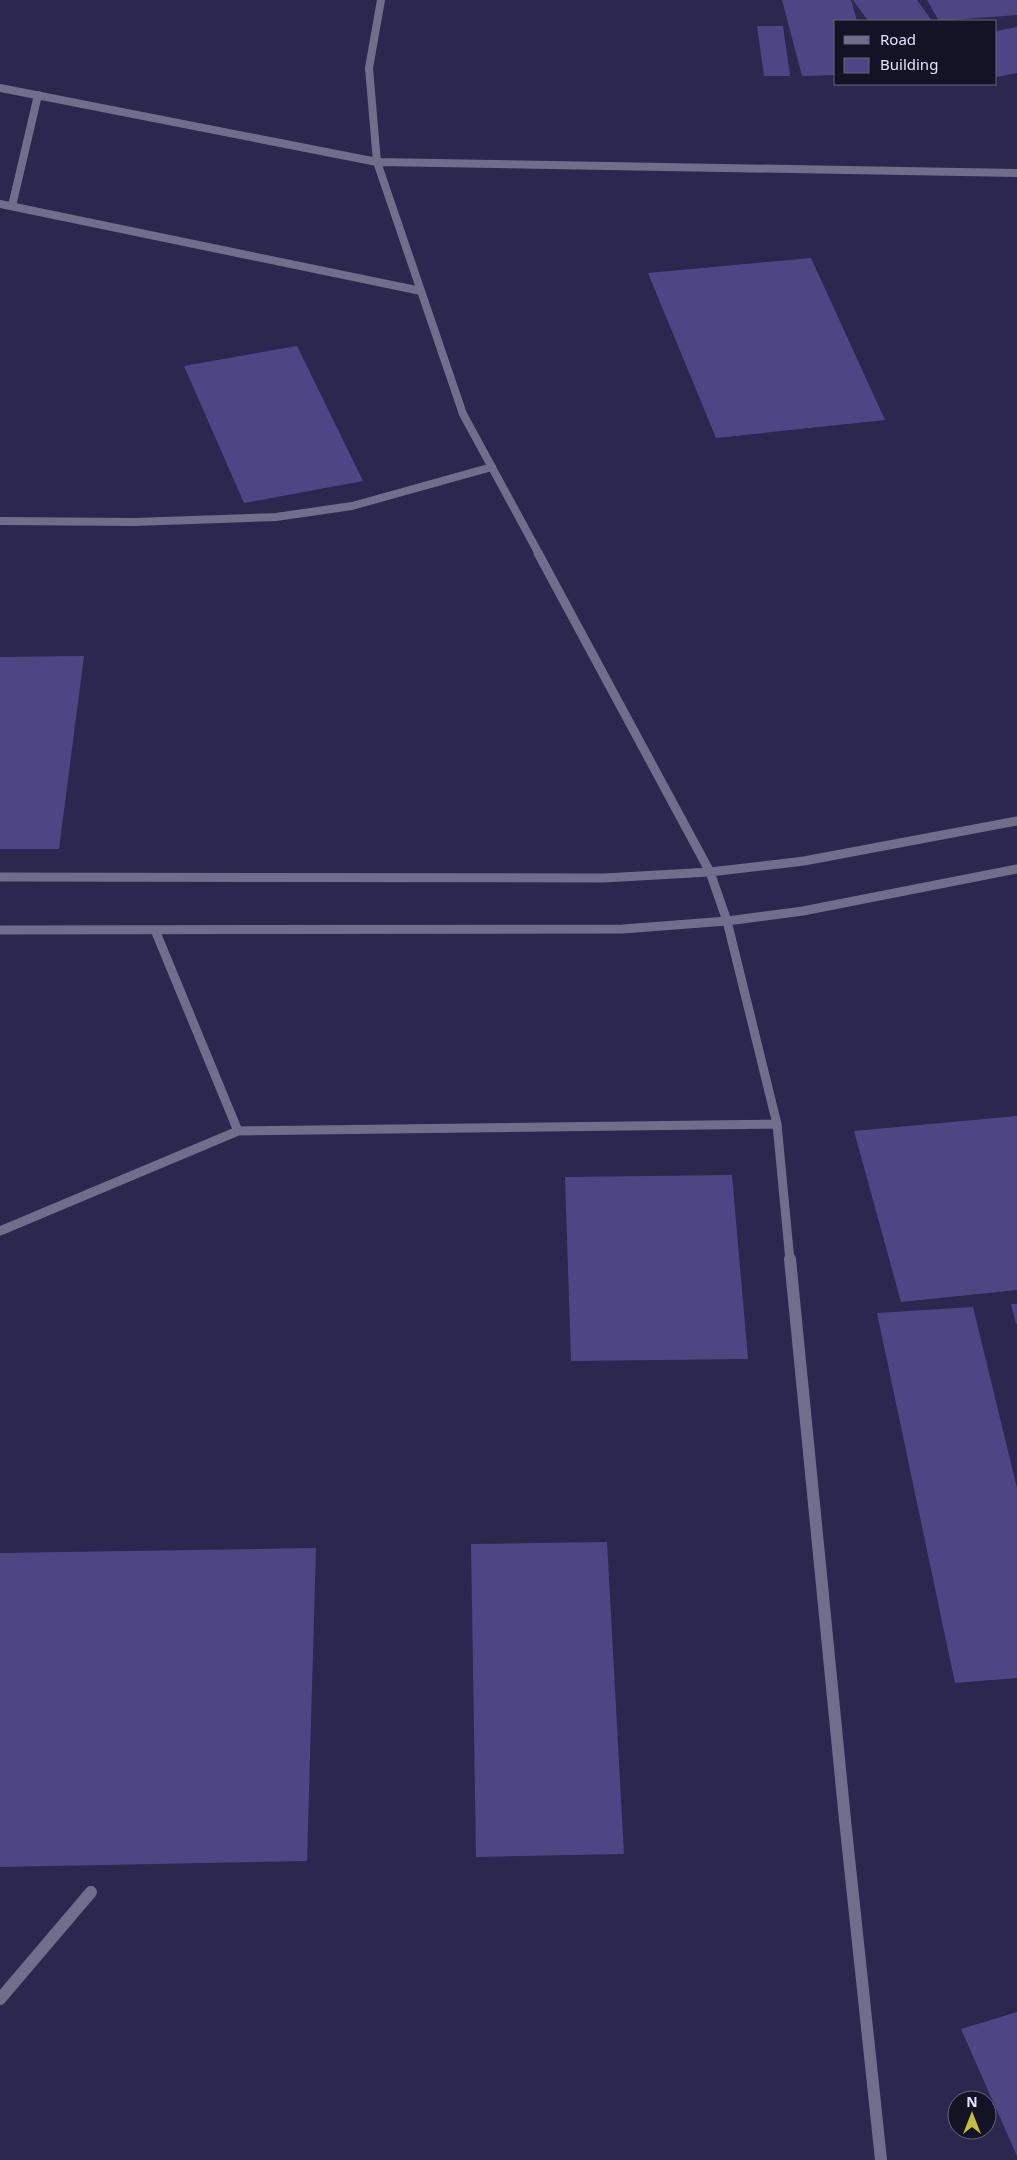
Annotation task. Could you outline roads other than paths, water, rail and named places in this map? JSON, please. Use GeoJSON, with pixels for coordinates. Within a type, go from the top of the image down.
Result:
{"type":"FeatureCollection","features":[{"type":"Feature","properties":{"kind":"street"},"geometry":{"type":"LineString","coordinates":[[381,0],[369,68],[377,162],[463,414],[710,872],[727,921],[778,1124],[843,1800],[881,2160]]}},
{"type":"Feature","properties":{"kind":"street"},"geometry":{"type":"LineString","coordinates":[[0,88],[377,162],[1017,173]]}},
{"type":"Feature","properties":{"kind":"street"},"geometry":{"type":"LineString","coordinates":[[12,206],[38,95]]}},
{"type":"Feature","properties":{"kind":"street"},"geometry":{"type":"LineString","coordinates":[[0,204],[422,291]]}},
{"type":"Feature","properties":{"kind":"street"},"geometry":{"type":"LineString","coordinates":[[0,521],[135,522],[233,520],[284,516],[352,506],[492,467]]}},
{"type":"Feature","properties":{"kind":"street"},"geometry":{"type":"LineString","coordinates":[[0,877],[604,878],[710,872],[804,861],[1017,821]]}},
{"type":"Feature","properties":{"kind":"street"},"geometry":{"type":"LineString","coordinates":[[0,930],[623,929],[727,921],[803,911],[1017,869]]}},
{"type":"Feature","properties":{"kind":"street"},"geometry":{"type":"LineString","coordinates":[[155,930],[238,1131]]}},
{"type":"Feature","properties":{"kind":"street"},"geometry":{"type":"LineString","coordinates":[[0,1231],[238,1131],[778,1124]]}},
{"type":"Feature","properties":{"kind":"street"},"geometry":{"type":"LineString","coordinates":[[0,1999],[91,1892]]}}]}
